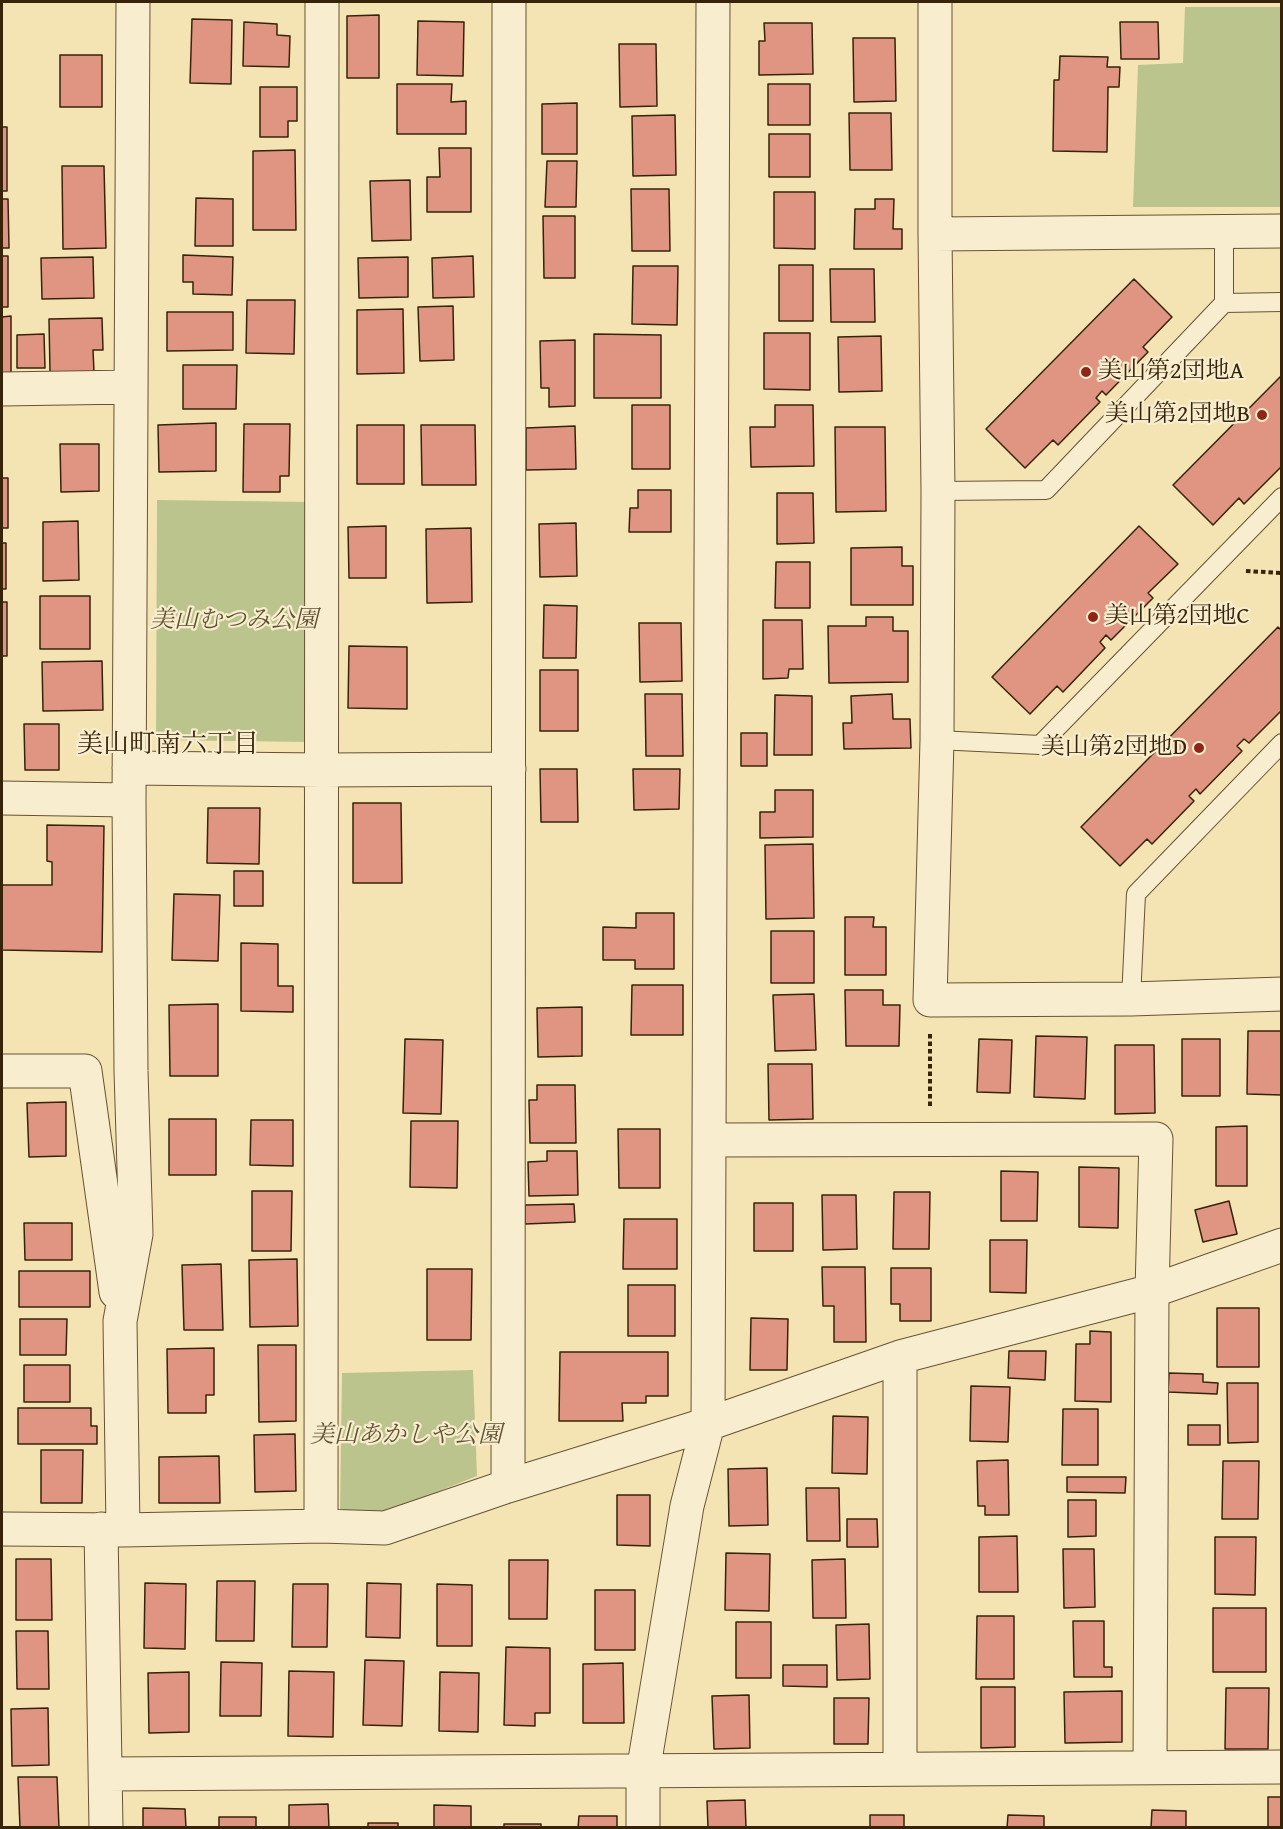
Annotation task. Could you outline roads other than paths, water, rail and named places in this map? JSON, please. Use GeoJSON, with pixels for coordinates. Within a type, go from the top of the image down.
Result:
{"type":"FeatureCollection","features":[{"type":"Feature","properties":{"kind":"street"},"geometry":{"type":"LineString","coordinates":[[106,1827],[112,1530],[120,1320],[136,1234],[131,1071],[129,800],[133,2]]}},
{"type":"Feature","properties":{"kind":"street"},"geometry":{"type":"LineString","coordinates":[[321,1526],[322,2]]}},
{"type":"Feature","properties":{"kind":"street"},"geometry":{"type":"LineString","coordinates":[[508,1486],[510,2]]}},
{"type":"Feature","properties":{"kind":"street"},"geometry":{"type":"LineString","coordinates":[[643,1827],[643,1772],[687,1506],[708,1424],[713,2]]}},
{"type":"Feature","properties":{"kind":"street"},"geometry":{"type":"LineString","coordinates":[[935,2],[937,740],[930,1000],[1131,999],[1281,994]]}},
{"type":"Feature","properties":{"kind":"street"},"geometry":{"type":"LineString","coordinates":[[934,234],[1281,231]]}},
{"type":"Feature","properties":{"kind":"street"},"geometry":{"type":"LineString","coordinates":[[2,389],[131,387]]}},
{"type":"Feature","properties":{"kind":"street"},"geometry":{"type":"LineString","coordinates":[[129,768],[509,769]]}},
{"type":"Feature","properties":{"kind":"street"},"geometry":{"type":"LineString","coordinates":[[2,798],[129,800]]}},
{"type":"Feature","properties":{"kind":"street"},"geometry":{"type":"LineString","coordinates":[[2,1071],[85,1071],[120,1320]]}},
{"type":"Feature","properties":{"kind":"street"},"geometry":{"type":"LineString","coordinates":[[710,1140],[1156,1139],[1152,1291],[1150,1767]]}},
{"type":"Feature","properties":{"kind":"street"},"geometry":{"type":"LineString","coordinates":[[2,1528],[112,1530],[321,1526],[385,1528],[508,1486],[708,1424],[900,1357],[1152,1291],[1281,1245]]}},
{"type":"Feature","properties":{"kind":"street"},"geometry":{"type":"LineString","coordinates":[[900,1357],[900,1768]]}},
{"type":"Feature","properties":{"kind":"street"},"geometry":{"type":"LineString","coordinates":[[106,1774],[1281,1767]]}},
{"type":"Feature","properties":{"kind":"lane"},"geometry":{"type":"LineString","coordinates":[[938,491],[1046,490],[1224,303],[1224,231]]}},
{"type":"Feature","properties":{"kind":"lane"},"geometry":{"type":"LineString","coordinates":[[1224,303],[1281,302]]}},
{"type":"Feature","properties":{"kind":"lane"},"geometry":{"type":"LineString","coordinates":[[937,740],[1040,745],[1281,497]]}},
{"type":"Feature","properties":{"kind":"lane"},"geometry":{"type":"LineString","coordinates":[[1131,999],[1136,894],[1281,743]]}},
{"type":"Feature","properties":{"kind":"place","name":"美山第2団地A"},"geometry":{"type":"Point","coordinates":[1086,372]}},
{"type":"Feature","properties":{"kind":"place","name":"美山第2団地B"},"geometry":{"type":"Point","coordinates":[1262,415]}},
{"type":"Feature","properties":{"kind":"place","name":"美山第2団地C"},"geometry":{"type":"Point","coordinates":[1093,617]}},
{"type":"Feature","properties":{"kind":"place","name":"美山第2団地D"},"geometry":{"type":"Point","coordinates":[1199,748]}},
{"type":"Feature","properties":{"kind":"district","name":"美山町南六丁目"},"geometry":{"type":"Point","coordinates":[168,745]}},
{"type":"Feature","properties":{"kind":"park label","name":"美山むつみ公園"},"geometry":{"type":"Point","coordinates":[234,621]}},
{"type":"Feature","properties":{"kind":"park label","name":"美山あかしや公園"},"geometry":{"type":"Point","coordinates":[406,1436]}}]}
